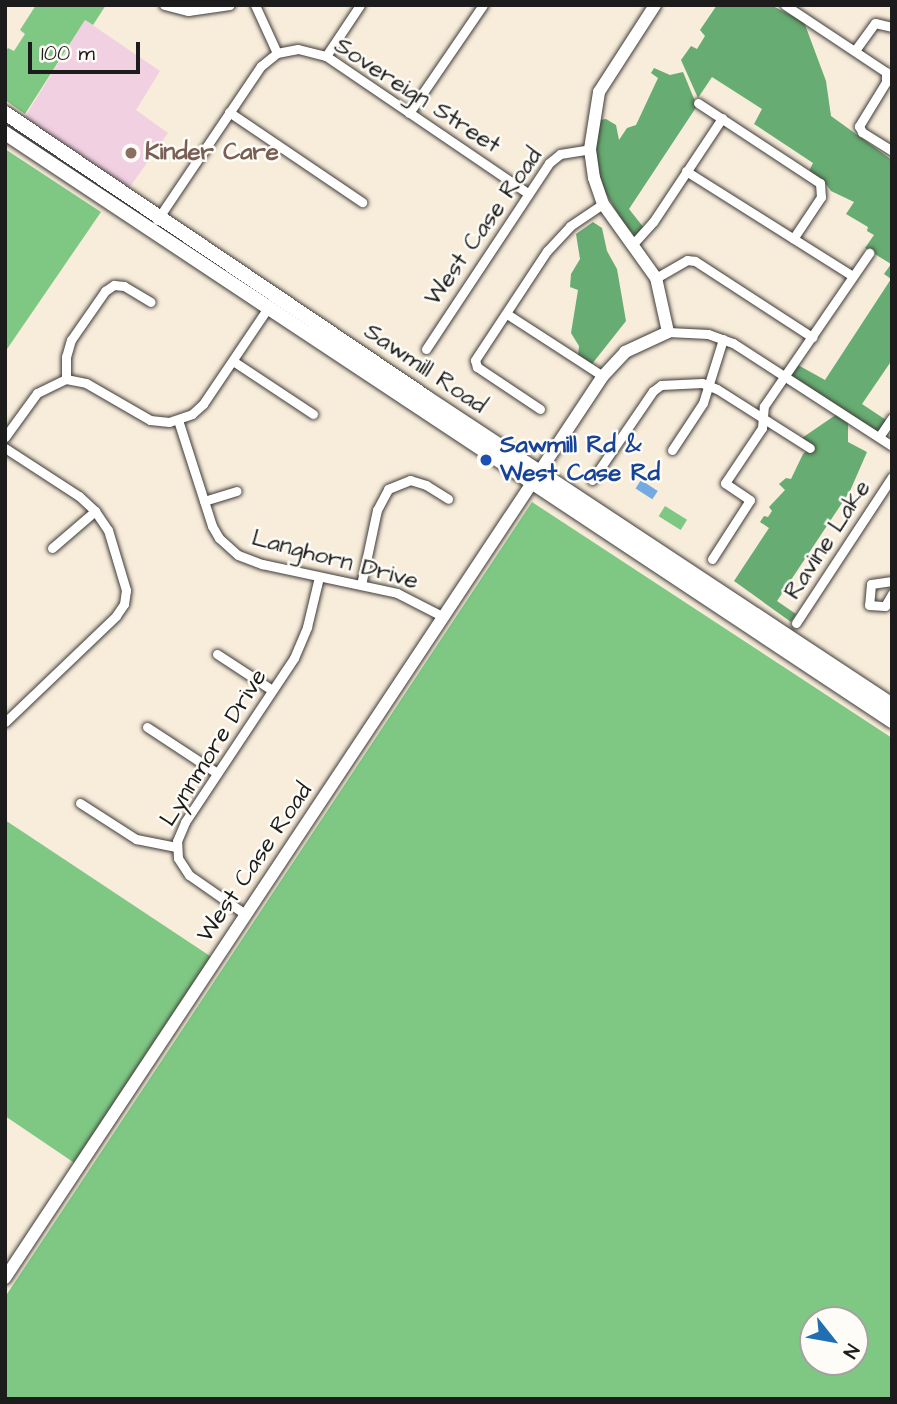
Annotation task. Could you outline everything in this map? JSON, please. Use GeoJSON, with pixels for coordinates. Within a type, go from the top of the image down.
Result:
{"type":"FeatureCollection","features":[{"type":"Feature","properties":{"kind":"main road"},"geometry":{"type":"LineString","coordinates":[[655,5],[599,92],[590,149],[603,204],[656,278],[668,332]]}},
{"type":"Feature","properties":{"kind":"main road","name":"Sawmill Road"},"geometry":{"type":"LineString","coordinates":[[5,113],[155,223],[535,477],[892,721]]}},
{"type":"Feature","properties":{"kind":"main road","name":"Sawmill Road"},"geometry":{"type":"LineString","coordinates":[[5,133],[155,223]]}},
{"type":"Feature","properties":{"kind":"main road","name":"West Case Road"},"geometry":{"type":"LineString","coordinates":[[5,1278],[603,376],[625,352],[668,332]]}},
{"type":"Feature","properties":{"kind":"main road","name":"Sawmill Road"},"geometry":{"type":"LineString","coordinates":[[535,477],[892,705]]}},
{"type":"Feature","properties":{"kind":"street"},"geometry":{"type":"LineString","coordinates":[[164,5],[188,11],[230,5]]}},
{"type":"Feature","properties":{"kind":"street"},"geometry":{"type":"LineString","coordinates":[[155,223],[261,66],[277,54],[255,5]]}},
{"type":"Feature","properties":{"kind":"street"},"geometry":{"type":"LineString","coordinates":[[326,56],[360,5]]}},
{"type":"Feature","properties":{"kind":"street"},"geometry":{"type":"LineString","coordinates":[[409,113],[483,5]]}},
{"type":"Feature","properties":{"kind":"street"},"geometry":{"type":"LineString","coordinates":[[785,5],[856,49],[888,75],[860,122],[860,130],[892,151]]}},
{"type":"Feature","properties":{"kind":"street"},"geometry":{"type":"LineString","coordinates":[[856,49],[875,23],[892,27]]}},
{"type":"Feature","properties":{"kind":"street","name":"Sovereign Street"},"geometry":{"type":"LineString","coordinates":[[277,54],[298,49],[326,56],[529,194]]}},
{"type":"Feature","properties":{"kind":"street"},"geometry":{"type":"LineString","coordinates":[[698,103],[820,183],[821,197],[793,239]]}},
{"type":"Feature","properties":{"kind":"street"},"geometry":{"type":"LineString","coordinates":[[229,113],[362,202]]}},
{"type":"Feature","properties":{"kind":"street"},"geometry":{"type":"LineString","coordinates":[[633,244],[653,222],[722,118]]}},
{"type":"Feature","properties":{"kind":"street","name":"West Case Road"},"geometry":{"type":"LineString","coordinates":[[426,349],[555,158],[567,152],[590,149]]}},
{"type":"Feature","properties":{"kind":"street"},"geometry":{"type":"LineString","coordinates":[[686,171],[853,276]]}},
{"type":"Feature","properties":{"kind":"street"},"geometry":{"type":"LineString","coordinates":[[540,409],[474,362],[559,238],[570,226],[603,204]]}},
{"type":"Feature","properties":{"kind":"street"},"geometry":{"type":"LineString","coordinates":[[712,559],[750,500],[725,483],[762,428],[764,406],[869,253]]}},
{"type":"Feature","properties":{"kind":"street"},"geometry":{"type":"LineString","coordinates":[[656,278],[687,260],[695,261],[813,337]]}},
{"type":"Feature","properties":{"kind":"street"},"geometry":{"type":"LineString","coordinates":[[66,379],[66,357],[71,340],[105,290],[114,285],[124,286],[151,302]]}},
{"type":"Feature","properties":{"kind":"street"},"geometry":{"type":"LineString","coordinates":[[5,437],[37,393],[66,379],[86,383],[150,421],[178,420],[203,404],[272,302]]}},
{"type":"Feature","properties":{"kind":"street"},"geometry":{"type":"LineString","coordinates":[[507,314],[603,376]]}},
{"type":"Feature","properties":{"kind":"street"},"geometry":{"type":"LineString","coordinates":[[668,332],[702,333],[723,339],[892,446]]}},
{"type":"Feature","properties":{"kind":"street"},"geometry":{"type":"LineString","coordinates":[[672,450],[710,386],[723,339]]}},
{"type":"Feature","properties":{"kind":"street"},"geometry":{"type":"LineString","coordinates":[[233,360],[313,414]]}},
{"type":"Feature","properties":{"kind":"street"},"geometry":{"type":"LineString","coordinates":[[592,480],[656,387],[687,383],[710,386],[810,448]]}},
{"type":"Feature","properties":{"kind":"street"},"geometry":{"type":"LineString","coordinates":[[878,437],[892,418]]}},
{"type":"Feature","properties":{"kind":"street","name":"Langhorn Drive"},"geometry":{"type":"LineString","coordinates":[[178,420],[216,533],[238,555],[262,564],[406,597],[442,616]]}},
{"type":"Feature","properties":{"kind":"street"},"geometry":{"type":"LineString","coordinates":[[5,448],[79,496],[95,511],[108,530],[126,590],[121,610],[27,705],[5,722]]}},
{"type":"Feature","properties":{"kind":"street","name":"Ravine Lake"},"geometry":{"type":"LineString","coordinates":[[796,623],[892,477]]}},
{"type":"Feature","properties":{"kind":"street"},"geometry":{"type":"LineString","coordinates":[[360,585],[377,510],[388,489],[410,480],[426,485],[448,499]]}},
{"type":"Feature","properties":{"kind":"street"},"geometry":{"type":"LineString","coordinates":[[204,501],[236,491]]}},
{"type":"Feature","properties":{"kind":"street"},"geometry":{"type":"LineString","coordinates":[[52,548],[95,511]]}},
{"type":"Feature","properties":{"kind":"street","name":"Lynnmore Drive"},"geometry":{"type":"LineString","coordinates":[[245,914],[188,875],[178,858],[176,847],[182,828],[302,641],[319,577]]}},
{"type":"Feature","properties":{"kind":"street"},"geometry":{"type":"LineString","coordinates":[[892,581],[871,584],[869,605],[885,606],[892,594]]}},
{"type":"Feature","properties":{"kind":"street"},"geometry":{"type":"LineString","coordinates":[[217,654],[272,690]]}},
{"type":"Feature","properties":{"kind":"street"},"geometry":{"type":"LineString","coordinates":[[146,727],[217,773]]}},
{"type":"Feature","properties":{"kind":"street"},"geometry":{"type":"LineString","coordinates":[[80,803],[136,839],[176,847]]}},
{"type":"Feature","properties":{"kind":"shaded area"},"geometry":{"type":"Polygon","coordinates":[[[85,20],[160,71],[136,110],[168,133],[127,191],[23,120],[85,20]]]}},
{"type":"Feature","properties":{"kind":"green space"},"geometry":{"type":"Polygon","coordinates":[[[36,5],[106,5],[93,25],[85,20],[25,114],[5,100],[5,52],[8,48],[14,51],[25,34],[20,30],[36,5]]]}},
{"type":"Feature","properties":{"kind":"green space"},"geometry":{"type":"Polygon","coordinates":[[[717,5],[771,5],[804,22],[826,81],[831,116],[892,160],[892,360],[862,404],[886,420],[878,432],[791,375],[798,365],[825,380],[891,279],[884,274],[891,264],[865,248],[874,235],[867,231],[868,227],[846,214],[854,202],[831,191],[823,180],[809,171],[813,163],[754,124],[762,109],[712,77],[698,98],[681,60],[691,46],[697,49],[705,36],[700,30],[717,5]]]}},
{"type":"Feature","properties":{"kind":"green space"},"geometry":{"type":"Polygon","coordinates":[[[654,68],[670,75],[683,72],[697,106],[629,209],[644,228],[636,237],[624,224],[602,187],[596,172],[593,141],[599,120],[606,119],[616,125],[619,140],[627,128],[636,125],[658,78],[651,73],[654,68]]]}},
{"type":"Feature","properties":{"kind":"green space"},"geometry":{"type":"Polygon","coordinates":[[[5,149],[101,212],[5,352],[5,149]]]}},
{"type":"Feature","properties":{"kind":"green space"},"geometry":{"type":"Polygon","coordinates":[[[593,222],[602,228],[607,251],[617,269],[626,321],[592,364],[578,355],[579,346],[571,333],[578,290],[570,287],[571,274],[580,259],[576,234],[593,222]]]}},
{"type":"Feature","properties":{"kind":"green space"},"geometry":{"type":"Polygon","coordinates":[[[837,414],[848,420],[848,442],[867,452],[850,491],[777,601],[796,614],[791,622],[734,581],[769,528],[760,522],[764,516],[768,517],[772,511],[769,507],[785,490],[779,484],[786,478],[791,479],[803,454],[811,447],[802,438],[837,414]]]}},
{"type":"Feature","properties":{"kind":"green space"},"geometry":{"type":"Polygon","coordinates":[[[532,502],[892,738],[892,1399],[5,1399],[5,1297],[532,502]]]}},
{"type":"Feature","properties":{"kind":"green space"},"geometry":{"type":"Polygon","coordinates":[[[665,506],[687,520],[681,530],[659,516],[665,506]]]}},
{"type":"Feature","properties":{"kind":"green space"},"geometry":{"type":"Polygon","coordinates":[[[5,820],[213,958],[76,1164],[5,1116],[5,820]]]}},
{"type":"Feature","properties":{"kind":"water"},"geometry":{"type":"Polygon","coordinates":[[[641,480],[658,491],[652,499],[636,488],[641,480]]]}},
{"type":"Feature","properties":{"kind":"place","name":"Kinder Care"},"geometry":{"type":"Point","coordinates":[131,153]}},
{"type":"Feature","properties":{"kind":"place","name":"Sawmill Rd & West Case Rd"},"geometry":{"type":"Point","coordinates":[486,460]}}]}
